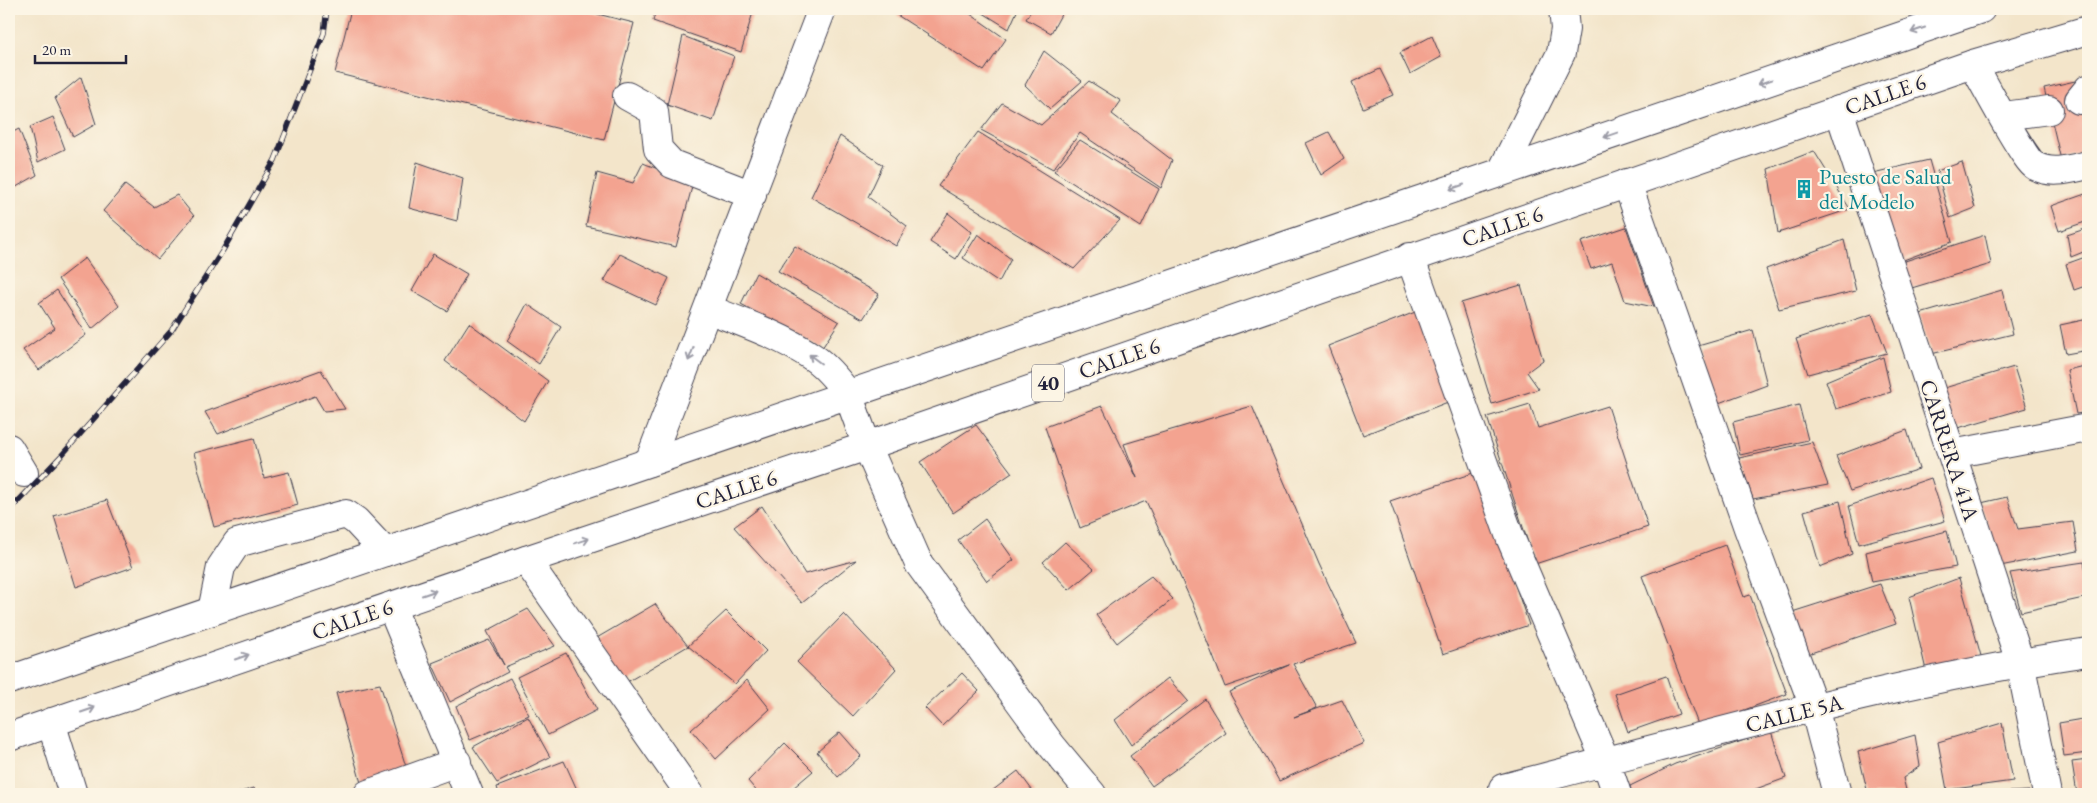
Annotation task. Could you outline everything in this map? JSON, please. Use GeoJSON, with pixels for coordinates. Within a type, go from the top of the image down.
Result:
{"type":"FeatureCollection","features":[{"type":"Feature","properties":{"kind":"main road"},"geometry":{"type":"LineString","coordinates":[[649,462],[822,9]]}},
{"type":"Feature","properties":{"kind":"main road"},"geometry":{"type":"LineString","coordinates":[[1502,172],[1561,53],[1565,29],[1562,9]]}},
{"type":"Feature","properties":{"kind":"main road","name":"40"},"geometry":{"type":"LineString","coordinates":[[9,680],[1981,9]]}},
{"type":"Feature","properties":{"kind":"main road","name":"CALLE 6"},"geometry":{"type":"LineString","coordinates":[[9,737],[866,446],[1973,64],[2088,30]]}},
{"type":"Feature","properties":{"kind":"main road"},"geometry":{"type":"LineString","coordinates":[[1973,64],[2004,116],[2021,150],[2034,166],[2058,172],[2088,165]]}},
{"type":"Feature","properties":{"kind":"main road"},"geometry":{"type":"LineString","coordinates":[[627,96],[654,111],[658,149],[672,164],[752,195]]}},
{"type":"Feature","properties":{"kind":"main road","name":"CARRERA 41A"},"geometry":{"type":"LineString","coordinates":[[1839,110],[2020,662],[2047,794]]}},
{"type":"Feature","properties":{"kind":"main road"},"geometry":{"type":"LineString","coordinates":[[2004,116],[2049,110]]}},
{"type":"Feature","properties":{"kind":"main road"},"geometry":{"type":"LineString","coordinates":[[1628,183],[1748,528],[1814,707],[1837,794]]}},
{"type":"Feature","properties":{"kind":"main road"},"geometry":{"type":"LineString","coordinates":[[1410,257],[1510,537],[1606,762],[1617,794]]}},
{"type":"Feature","properties":{"kind":"main road"},"geometry":{"type":"LineString","coordinates":[[708,309],[780,338],[815,358],[838,380],[848,394],[866,446],[919,564],[1052,746],[1092,794]]}},
{"type":"Feature","properties":{"kind":"main road"},"geometry":{"type":"LineString","coordinates":[[1952,454],[2088,428]]}},
{"type":"Feature","properties":{"kind":"main road"},"geometry":{"type":"LineString","coordinates":[[9,448],[24,474]]}},
{"type":"Feature","properties":{"kind":"main road"},"geometry":{"type":"LineString","coordinates":[[212,611],[221,567],[238,543],[346,514],[356,521],[384,552]]}},
{"type":"Feature","properties":{"kind":"main road"},"geometry":{"type":"LineString","coordinates":[[526,560],[690,794]]}},
{"type":"Feature","properties":{"kind":"main road"},"geometry":{"type":"LineString","coordinates":[[391,606],[469,794]]}},
{"type":"Feature","properties":{"kind":"main road","name":"CALLE 5A"},"geometry":{"type":"LineString","coordinates":[[1503,788],[1814,707],[2020,662],[2088,652]]}},
{"type":"Feature","properties":{"kind":"main road"},"geometry":{"type":"LineString","coordinates":[[51,722],[73,794]]}},
{"type":"Feature","properties":{"kind":"main road"},"geometry":{"type":"LineString","coordinates":[[368,794],[457,762]]}},
{"type":"Feature","properties":{"kind":"building"},"geometry":{"type":"Polygon","coordinates":[[[351,9],[577,9],[634,23],[604,140],[335,73],[351,9]]]}},
{"type":"Feature","properties":{"kind":"building"},"geometry":{"type":"Polygon","coordinates":[[[656,9],[754,9],[741,52],[653,21],[656,9]]]}},
{"type":"Feature","properties":{"kind":"building"},"geometry":{"type":"Polygon","coordinates":[[[901,9],[963,9],[1006,39],[984,71],[897,15],[901,9]]]}},
{"type":"Feature","properties":{"kind":"building"},"geometry":{"type":"Polygon","coordinates":[[[981,9],[1018,9],[1009,29],[980,11],[981,9]]]}},
{"type":"Feature","properties":{"kind":"building"},"geometry":{"type":"Polygon","coordinates":[[[1032,9],[1064,9],[1051,33],[1026,19],[1032,9]]]}},
{"type":"Feature","properties":{"kind":"building"},"geometry":{"type":"Polygon","coordinates":[[[683,36],[734,56],[713,121],[667,105],[683,36]]]}},
{"type":"Feature","properties":{"kind":"building"},"geometry":{"type":"Polygon","coordinates":[[[1432,36],[1441,57],[1410,74],[1400,53],[1432,36]]]}},
{"type":"Feature","properties":{"kind":"building"},"geometry":{"type":"Polygon","coordinates":[[[1044,51],[1082,81],[1050,109],[1025,85],[1044,51]]]}},
{"type":"Feature","properties":{"kind":"building"},"geometry":{"type":"Polygon","coordinates":[[[1380,69],[1393,95],[1363,108],[1352,82],[1380,69]]]}},
{"type":"Feature","properties":{"kind":"building"},"geometry":{"type":"Polygon","coordinates":[[[81,77],[96,124],[73,137],[55,98],[81,77]]]}},
{"type":"Feature","properties":{"kind":"building"},"geometry":{"type":"Polygon","coordinates":[[[1089,81],[1121,101],[1112,114],[1172,160],[1161,188],[1080,133],[1053,169],[981,130],[1002,103],[1041,125],[1089,81]]]}},
{"type":"Feature","properties":{"kind":"building"},"geometry":{"type":"Polygon","coordinates":[[[2075,81],[2088,137],[2088,153],[2061,160],[2044,88],[2075,81]]]}},
{"type":"Feature","properties":{"kind":"building"},"geometry":{"type":"Polygon","coordinates":[[[53,117],[65,149],[38,162],[30,127],[53,117]]]}},
{"type":"Feature","properties":{"kind":"building"},"geometry":{"type":"Polygon","coordinates":[[[19,129],[37,175],[11,190],[9,184],[9,134],[19,129]]]}},
{"type":"Feature","properties":{"kind":"building"},"geometry":{"type":"Polygon","coordinates":[[[978,132],[1120,220],[1074,269],[938,186],[978,132]]]}},
{"type":"Feature","properties":{"kind":"building"},"geometry":{"type":"Polygon","coordinates":[[[1329,132],[1344,159],[1321,175],[1306,143],[1329,132]]]}},
{"type":"Feature","properties":{"kind":"building"},"geometry":{"type":"Polygon","coordinates":[[[840,136],[883,165],[868,197],[907,226],[896,246],[811,197],[840,136]]]}},
{"type":"Feature","properties":{"kind":"building"},"geometry":{"type":"Polygon","coordinates":[[[1080,140],[1159,189],[1141,227],[1054,171],[1080,140]]]}},
{"type":"Feature","properties":{"kind":"building","name":"Puesto de Salud del Modelo"},"geometry":{"type":"Polygon","coordinates":[[[1814,151],[1850,209],[1778,233],[1768,169],[1814,151]]]}},
{"type":"Feature","properties":{"kind":"building"},"geometry":{"type":"Polygon","coordinates":[[[1929,160],[1952,242],[1890,265],[1864,175],[1929,160]]]}},
{"type":"Feature","properties":{"kind":"building"},"geometry":{"type":"Polygon","coordinates":[[[417,162],[463,178],[457,221],[409,208],[417,162]]]}},
{"type":"Feature","properties":{"kind":"building"},"geometry":{"type":"Polygon","coordinates":[[[1962,162],[1975,208],[1950,218],[1937,171],[1962,162]]]}},
{"type":"Feature","properties":{"kind":"building"},"geometry":{"type":"Polygon","coordinates":[[[643,163],[693,183],[676,247],[586,226],[597,173],[633,183],[643,163]]]}},
{"type":"Feature","properties":{"kind":"building"},"geometry":{"type":"Polygon","coordinates":[[[125,185],[154,207],[177,195],[194,216],[158,259],[103,211],[125,185]]]}},
{"type":"Feature","properties":{"kind":"building"},"geometry":{"type":"Polygon","coordinates":[[[2088,193],[2088,221],[2059,231],[2051,206],[2088,193]]]}},
{"type":"Feature","properties":{"kind":"building"},"geometry":{"type":"Polygon","coordinates":[[[948,213],[972,232],[956,259],[930,242],[948,213]]]}},
{"type":"Feature","properties":{"kind":"building"},"geometry":{"type":"Polygon","coordinates":[[[1626,227],[1654,307],[1625,301],[1612,262],[1591,269],[1581,242],[1626,227]]]}},
{"type":"Feature","properties":{"kind":"building"},"geometry":{"type":"Polygon","coordinates":[[[2088,228],[2088,250],[2071,257],[2067,235],[2088,228]]]}},
{"type":"Feature","properties":{"kind":"building"},"geometry":{"type":"Polygon","coordinates":[[[978,234],[1011,259],[999,282],[963,258],[978,234]]]}},
{"type":"Feature","properties":{"kind":"building"},"geometry":{"type":"Polygon","coordinates":[[[1985,235],[1991,264],[1905,290],[1899,263],[1985,235]]]}},
{"type":"Feature","properties":{"kind":"building"},"geometry":{"type":"Polygon","coordinates":[[[1844,240],[1856,291],[1779,309],[1766,269],[1844,240]]]}},
{"type":"Feature","properties":{"kind":"building"},"geometry":{"type":"Polygon","coordinates":[[[795,246],[879,294],[863,319],[778,271],[795,246]]]}},
{"type":"Feature","properties":{"kind":"building"},"geometry":{"type":"Polygon","coordinates":[[[433,254],[467,274],[447,311],[412,291],[433,254]]]}},
{"type":"Feature","properties":{"kind":"building"},"geometry":{"type":"Polygon","coordinates":[[[620,254],[669,278],[656,305],[604,281],[620,254]]]}},
{"type":"Feature","properties":{"kind":"building"},"geometry":{"type":"Polygon","coordinates":[[[2088,256],[2088,285],[2074,290],[2066,264],[2088,256]]]}},
{"type":"Feature","properties":{"kind":"building"},"geometry":{"type":"Polygon","coordinates":[[[85,258],[119,306],[92,329],[58,279],[85,258]]]}},
{"type":"Feature","properties":{"kind":"building"},"geometry":{"type":"Polygon","coordinates":[[[756,273],[839,322],[822,348],[741,304],[756,273]]]}},
{"type":"Feature","properties":{"kind":"building"},"geometry":{"type":"Polygon","coordinates":[[[1521,285],[1543,360],[1527,372],[1539,389],[1492,404],[1461,303],[1521,285]]]}},
{"type":"Feature","properties":{"kind":"building"},"geometry":{"type":"Polygon","coordinates":[[[57,290],[86,335],[39,370],[23,350],[55,328],[39,303],[57,290]]]}},
{"type":"Feature","properties":{"kind":"building"},"geometry":{"type":"Polygon","coordinates":[[[2002,290],[2013,334],[1931,354],[1920,314],[2002,290]]]}},
{"type":"Feature","properties":{"kind":"building"},"geometry":{"type":"Polygon","coordinates":[[[527,304],[561,327],[539,364],[507,341],[527,304]]]}},
{"type":"Feature","properties":{"kind":"building"},"geometry":{"type":"Polygon","coordinates":[[[1418,311],[1453,400],[1363,435],[1328,346],[1418,311]]]}},
{"type":"Feature","properties":{"kind":"building"},"geometry":{"type":"Polygon","coordinates":[[[1872,314],[1887,353],[1808,374],[1796,339],[1872,314]]]}},
{"type":"Feature","properties":{"kind":"building"},"geometry":{"type":"Polygon","coordinates":[[[2088,319],[2088,350],[2066,354],[2060,325],[2088,319]]]}},
{"type":"Feature","properties":{"kind":"building"},"geometry":{"type":"Polygon","coordinates":[[[469,323],[548,381],[524,421],[445,361],[469,323]]]}},
{"type":"Feature","properties":{"kind":"building"},"geometry":{"type":"Polygon","coordinates":[[[1753,330],[1767,385],[1716,404],[1698,346],[1753,330]]]}},
{"type":"Feature","properties":{"kind":"building"},"geometry":{"type":"Polygon","coordinates":[[[1883,357],[1891,392],[1836,409],[1826,381],[1883,357]]]}},
{"type":"Feature","properties":{"kind":"building"},"geometry":{"type":"Polygon","coordinates":[[[2088,365],[2088,412],[2076,414],[2067,370],[2088,365]]]}},
{"type":"Feature","properties":{"kind":"building"},"geometry":{"type":"Polygon","coordinates":[[[2014,367],[2027,408],[1951,430],[1941,389],[2014,367]]]}},
{"type":"Feature","properties":{"kind":"building"},"geometry":{"type":"Polygon","coordinates":[[[321,370],[345,409],[324,411],[315,396],[218,434],[205,412],[321,370]]]}},
{"type":"Feature","properties":{"kind":"building"},"geometry":{"type":"Polygon","coordinates":[[[1530,404],[1538,428],[1608,406],[1648,527],[1535,564],[1487,417],[1530,404]]]}},
{"type":"Feature","properties":{"kind":"building"},"geometry":{"type":"Polygon","coordinates":[[[1799,405],[1808,440],[1740,455],[1733,422],[1799,405]]]}},
{"type":"Feature","properties":{"kind":"building"},"geometry":{"type":"Polygon","coordinates":[[[1102,406],[1137,478],[1124,444],[1252,406],[1319,564],[1356,643],[1293,664],[1317,708],[1294,717],[1342,700],[1364,743],[1279,781],[1229,692],[1289,665],[1225,687],[1193,605],[1146,501],[1080,528],[1045,427],[1102,406]]]}},
{"type":"Feature","properties":{"kind":"building"},"geometry":{"type":"Polygon","coordinates":[[[976,425],[1012,473],[953,513],[920,462],[976,425]]]}},
{"type":"Feature","properties":{"kind":"building"},"geometry":{"type":"Polygon","coordinates":[[[1907,430],[1919,469],[1850,491],[1836,456],[1907,430]]]}},
{"type":"Feature","properties":{"kind":"building"},"geometry":{"type":"Polygon","coordinates":[[[254,438],[264,478],[289,472],[298,505],[214,527],[194,453],[254,438]]]}},
{"type":"Feature","properties":{"kind":"building"},"geometry":{"type":"Polygon","coordinates":[[[1812,442],[1828,485],[1753,499],[1739,458],[1812,442]]]}},
{"type":"Feature","properties":{"kind":"building"},"geometry":{"type":"Polygon","coordinates":[[[1476,472],[1529,625],[1443,654],[1390,501],[1476,472]]]}},
{"type":"Feature","properties":{"kind":"building"},"geometry":{"type":"Polygon","coordinates":[[[1931,478],[1945,521],[1859,544],[1849,506],[1931,478]]]}},
{"type":"Feature","properties":{"kind":"building"},"geometry":{"type":"Polygon","coordinates":[[[2007,497],[2018,529],[2073,522],[2078,551],[2000,566],[1981,503],[2007,497]]]}},
{"type":"Feature","properties":{"kind":"building"},"geometry":{"type":"Polygon","coordinates":[[[107,500],[133,567],[76,587],[54,516],[107,500]]]}},
{"type":"Feature","properties":{"kind":"building"},"geometry":{"type":"Polygon","coordinates":[[[1840,501],[1852,554],[1820,567],[1804,511],[1840,501]]]}},
{"type":"Feature","properties":{"kind":"building"},"geometry":{"type":"Polygon","coordinates":[[[762,506],[805,574],[856,560],[802,603],[734,527],[762,506]]]}},
{"type":"Feature","properties":{"kind":"building"},"geometry":{"type":"Polygon","coordinates":[[[985,519],[1014,560],[987,581],[958,540],[985,519]]]}},
{"type":"Feature","properties":{"kind":"building"},"geometry":{"type":"Polygon","coordinates":[[[1947,531],[1956,567],[1872,582],[1866,552],[1947,531]]]}},
{"type":"Feature","properties":{"kind":"building"},"geometry":{"type":"Polygon","coordinates":[[[1065,542],[1094,569],[1069,590],[1043,562],[1065,542]]]}},
{"type":"Feature","properties":{"kind":"building"},"geometry":{"type":"Polygon","coordinates":[[[1725,545],[1744,597],[1750,595],[1787,694],[1699,727],[1642,576],[1725,545]]]}},
{"type":"Feature","properties":{"kind":"building"},"geometry":{"type":"Polygon","coordinates":[[[2084,562],[2088,581],[2088,597],[2021,612],[2010,573],[2084,562]]]}},
{"type":"Feature","properties":{"kind":"building"},"geometry":{"type":"Polygon","coordinates":[[[1151,576],[1173,599],[1117,643],[1096,615],[1151,576]]]}},
{"type":"Feature","properties":{"kind":"building"},"geometry":{"type":"Polygon","coordinates":[[[1959,578],[1983,663],[1928,679],[1909,597],[1959,578]]]}},
{"type":"Feature","properties":{"kind":"building"},"geometry":{"type":"Polygon","coordinates":[[[1880,584],[1896,624],[1802,656],[1789,613],[1880,584]]]}},
{"type":"Feature","properties":{"kind":"building"},"geometry":{"type":"Polygon","coordinates":[[[655,604],[688,646],[622,685],[595,639],[655,604]]]}},
{"type":"Feature","properties":{"kind":"building"},"geometry":{"type":"Polygon","coordinates":[[[528,609],[555,646],[505,667],[508,672],[450,702],[432,663],[489,640],[504,665],[487,631],[528,609]]]}},
{"type":"Feature","properties":{"kind":"building"},"geometry":{"type":"Polygon","coordinates":[[[726,611],[766,651],[735,684],[688,646],[726,611]]]}},
{"type":"Feature","properties":{"kind":"building"},"geometry":{"type":"Polygon","coordinates":[[[844,614],[896,669],[853,716],[797,662],[844,614]]]}},
{"type":"Feature","properties":{"kind":"building"},"geometry":{"type":"Polygon","coordinates":[[[566,653],[597,710],[548,735],[517,677],[566,653]]]}},
{"type":"Feature","properties":{"kind":"building"},"geometry":{"type":"Polygon","coordinates":[[[962,673],[979,691],[942,726],[925,708],[962,673]]]}},
{"type":"Feature","properties":{"kind":"building"},"geometry":{"type":"Polygon","coordinates":[[[1666,676],[1679,714],[1628,732],[1615,694],[1666,676]]]}},
{"type":"Feature","properties":{"kind":"building"},"geometry":{"type":"Polygon","coordinates":[[[510,678],[529,715],[470,740],[456,706],[510,678]]]}},
{"type":"Feature","properties":{"kind":"building"},"geometry":{"type":"Polygon","coordinates":[[[1168,678],[1188,701],[1131,745],[1115,720],[1168,678]]]}},
{"type":"Feature","properties":{"kind":"building"},"geometry":{"type":"Polygon","coordinates":[[[747,680],[770,709],[716,759],[691,730],[747,680]]]}},
{"type":"Feature","properties":{"kind":"building"},"geometry":{"type":"Polygon","coordinates":[[[380,684],[407,770],[361,783],[336,693],[380,684]]]}},
{"type":"Feature","properties":{"kind":"building"},"geometry":{"type":"Polygon","coordinates":[[[1205,699],[1226,733],[1152,786],[1130,756],[1205,699]]]}},
{"type":"Feature","properties":{"kind":"building"},"geometry":{"type":"Polygon","coordinates":[[[528,717],[550,757],[497,783],[473,747],[528,717]]]}},
{"type":"Feature","properties":{"kind":"building"},"geometry":{"type":"Polygon","coordinates":[[[2088,718],[2088,753],[2064,756],[2059,723],[2088,718]]]}},
{"type":"Feature","properties":{"kind":"building"},"geometry":{"type":"Polygon","coordinates":[[[2002,723],[2013,781],[1947,790],[1938,742],[2002,723]]]}},
{"type":"Feature","properties":{"kind":"building"},"geometry":{"type":"Polygon","coordinates":[[[1771,731],[1786,778],[1742,794],[1632,794],[1630,786],[1675,764],[1771,731]]]}},
{"type":"Feature","properties":{"kind":"building"},"geometry":{"type":"Polygon","coordinates":[[[840,732],[861,756],[838,777],[817,752],[840,732]]]}},
{"type":"Feature","properties":{"kind":"building"},"geometry":{"type":"Polygon","coordinates":[[[1915,735],[1920,766],[1903,778],[1907,794],[1868,794],[1858,752],[1915,735]]]}},
{"type":"Feature","properties":{"kind":"building"},"geometry":{"type":"Polygon","coordinates":[[[785,743],[813,771],[786,794],[759,794],[748,781],[785,743]]]}},
{"type":"Feature","properties":{"kind":"building"},"geometry":{"type":"Polygon","coordinates":[[[2088,760],[2088,794],[2077,794],[2072,762],[2088,760]]]}},
{"type":"Feature","properties":{"kind":"building"},"geometry":{"type":"Polygon","coordinates":[[[564,761],[579,794],[499,794],[497,787],[564,761]]]}},
{"type":"Feature","properties":{"kind":"building"},"geometry":{"type":"Polygon","coordinates":[[[1018,771],[1035,794],[988,794],[1018,771]]]}},
{"type":"Feature","properties":{"kind":"building"},"geometry":{"type":"Polygon","coordinates":[[[254,788],[257,794],[234,794],[254,788]]]}},
{"type":"Feature","properties":{"kind":"building"},"geometry":{"type":"Polygon","coordinates":[[[2029,791],[2029,794],[1983,794],[1983,793],[2029,791]]]}},
{"type":"Feature","properties":{"kind":"railway"},"geometry":{"type":"LineString","coordinates":[[9,511],[61,456],[171,331],[223,250],[275,160],[324,33],[327,9]]}},
{"type":"Feature","properties":{"kind":"place","name":"Puesto de Salud del Modelo"},"geometry":{"type":"Point","coordinates":[1804,189]}}]}
